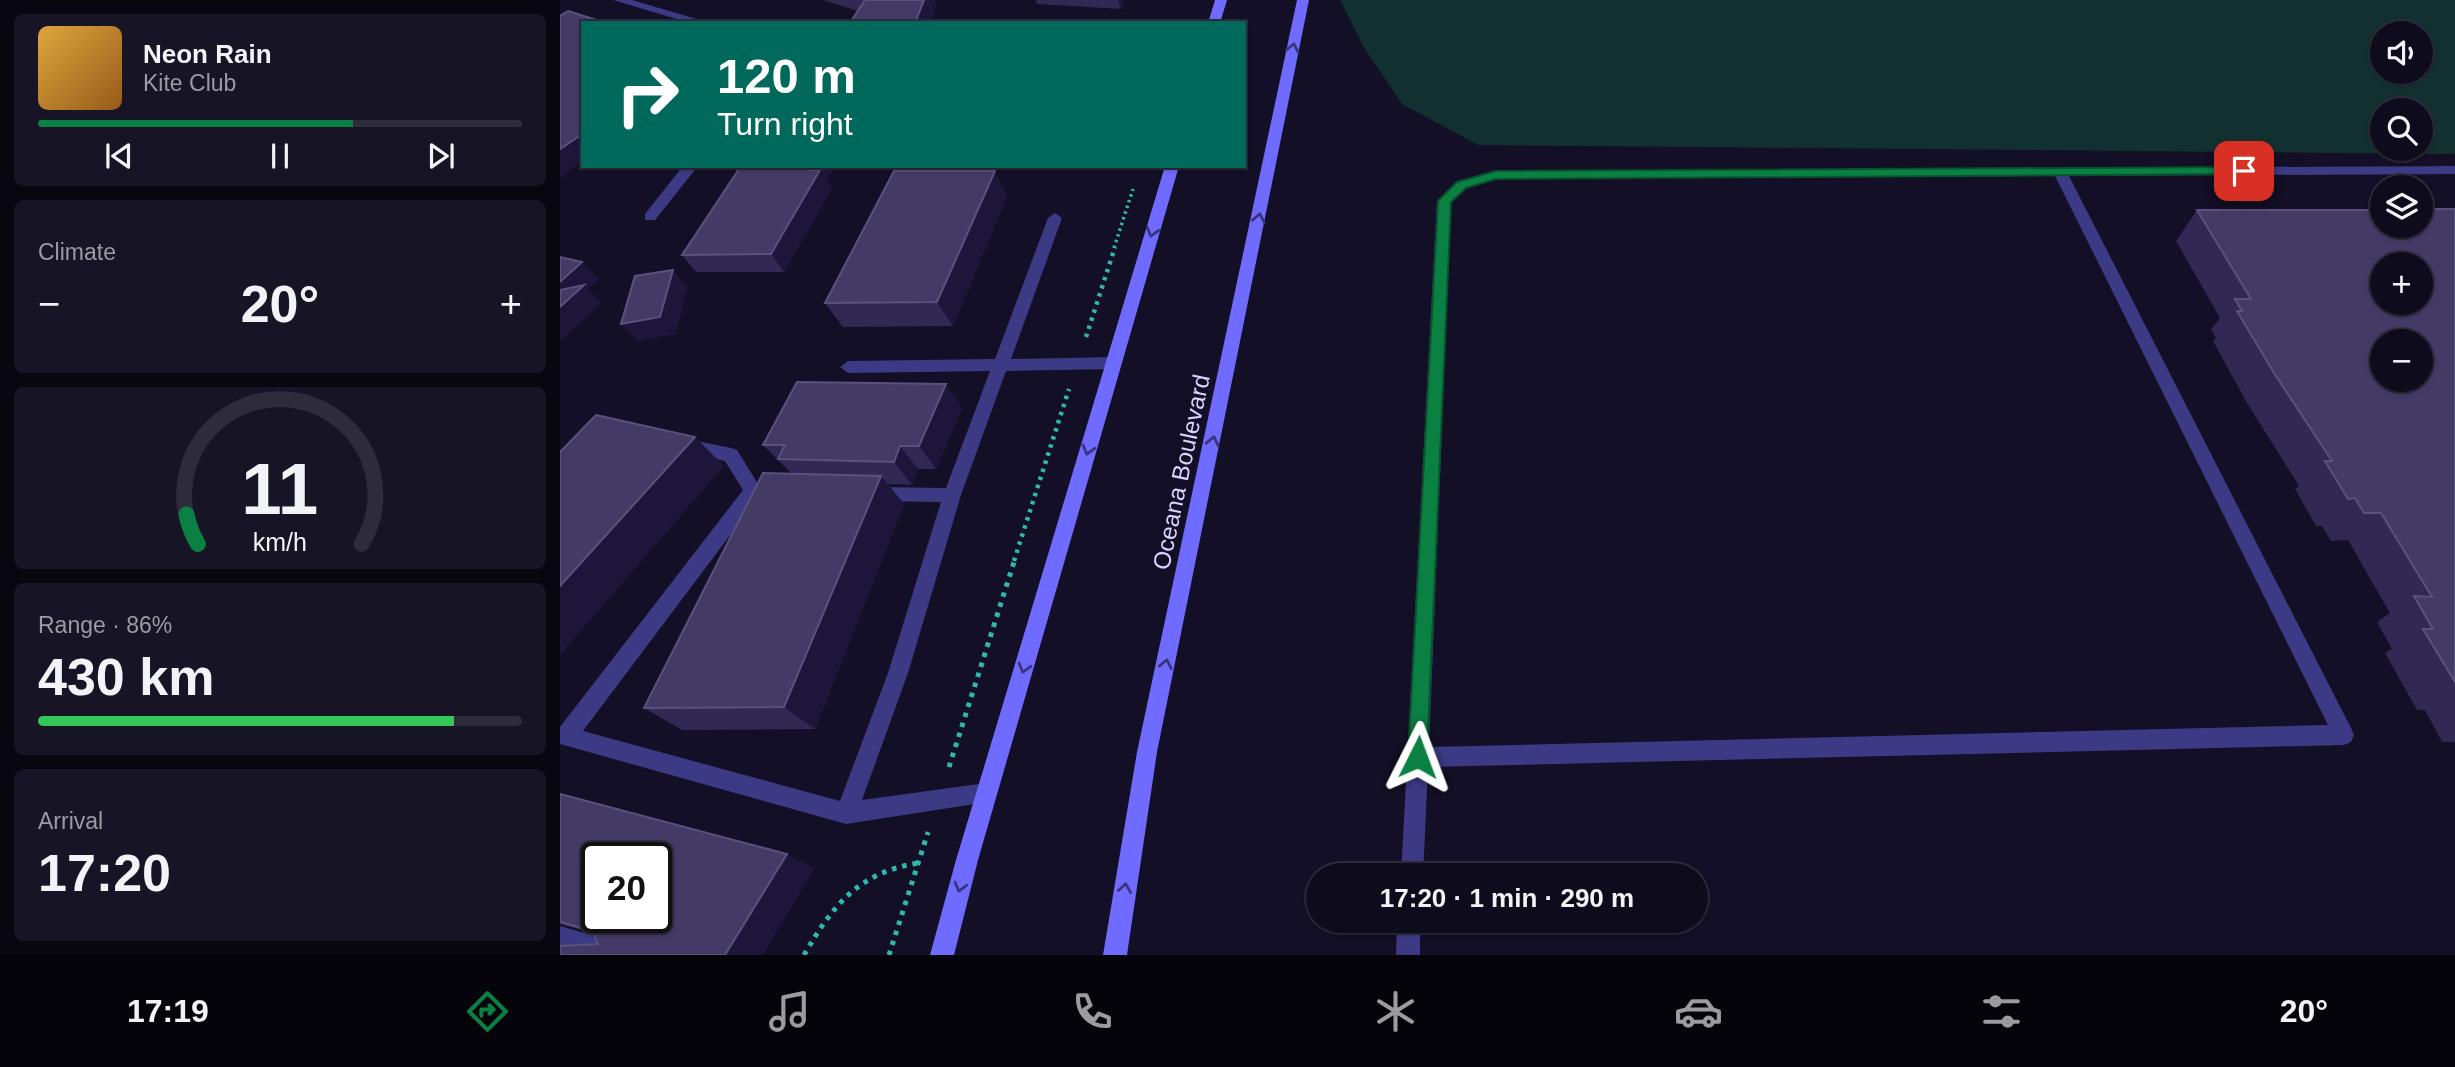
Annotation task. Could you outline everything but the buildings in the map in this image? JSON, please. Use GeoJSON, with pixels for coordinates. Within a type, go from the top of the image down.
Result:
{"type":"FeatureCollection","features":[{"type":"Feature","properties":{"kind":"main road"},"geometry":{"type":"LineString","coordinates":[[1215,21],[1221,0]]}},
{"type":"Feature","properties":{"kind":"main road","name":"Oceana Boulevard"},"geometry":{"type":"LineString","coordinates":[[1115,955],[1147,752],[1303,0]]}},
{"type":"Feature","properties":{"kind":"main road"},"geometry":{"type":"LineString","coordinates":[[942,955],[986,794],[1171,168]]}},
{"type":"Feature","properties":{"kind":"street"},"geometry":{"type":"LineString","coordinates":[[619,0],[697,21]]}},
{"type":"Feature","properties":{"kind":"street"},"geometry":{"type":"LineString","coordinates":[[650,217],[689,168]]}},
{"type":"Feature","properties":{"kind":"street"},"geometry":{"type":"LineString","coordinates":[[1413,863],[1444,201],[1462,185],[1496,175],[2455,170]]}},
{"type":"Feature","properties":{"kind":"street"},"geometry":{"type":"LineString","coordinates":[[1418,757],[2344,735],[2060,172]]}},
{"type":"Feature","properties":{"kind":"street"},"geometry":{"type":"LineString","coordinates":[[846,813],[898,673],[951,495],[1055,218]]}},
{"type":"Feature","properties":{"kind":"street"},"geometry":{"type":"LineString","coordinates":[[848,368],[1114,363]]}},
{"type":"Feature","properties":{"kind":"street"},"geometry":{"type":"LineString","coordinates":[[669,442],[732,455],[753,491]]}},
{"type":"Feature","properties":{"kind":"street"},"geometry":{"type":"LineString","coordinates":[[753,491],[563,735],[846,813],[939,798],[986,794]]}},
{"type":"Feature","properties":{"kind":"street"},"geometry":{"type":"LineString","coordinates":[[753,491],[793,492]]}},
{"type":"Feature","properties":{"kind":"street"},"geometry":{"type":"LineString","coordinates":[[859,493],[951,495]]}},
{"type":"Feature","properties":{"kind":"street"},"geometry":{"type":"LineString","coordinates":[[1408,955],[1409,933]]}},
{"type":"Feature","properties":{"kind":"street"},"geometry":{"type":"LineString","coordinates":[[560,938],[620,955]]}},
{"type":"Feature","properties":{"kind":"path"},"geometry":{"type":"LineString","coordinates":[[889,955],[1136,179]]}},
{"type":"Feature","properties":{"kind":"path"},"geometry":{"type":"LineString","coordinates":[[804,955],[822,922],[842,898],[871,877],[905,864],[918,863]]}},
{"type":"Feature","properties":{"kind":"green space"},"geometry":{"type":"Polygon","coordinates":[[[1340,0],[2455,0],[2455,154],[2433,154],[2433,98],[2370,98],[2370,153],[1478,145],[1402,104],[1363,46],[1340,0]]]}},
{"type":"Feature","properties":{"kind":"route"},"geometry":{"type":"LineString","coordinates":[[1418,757],[1444,201],[1462,185],[1496,175],[2244,171]]}}]}
